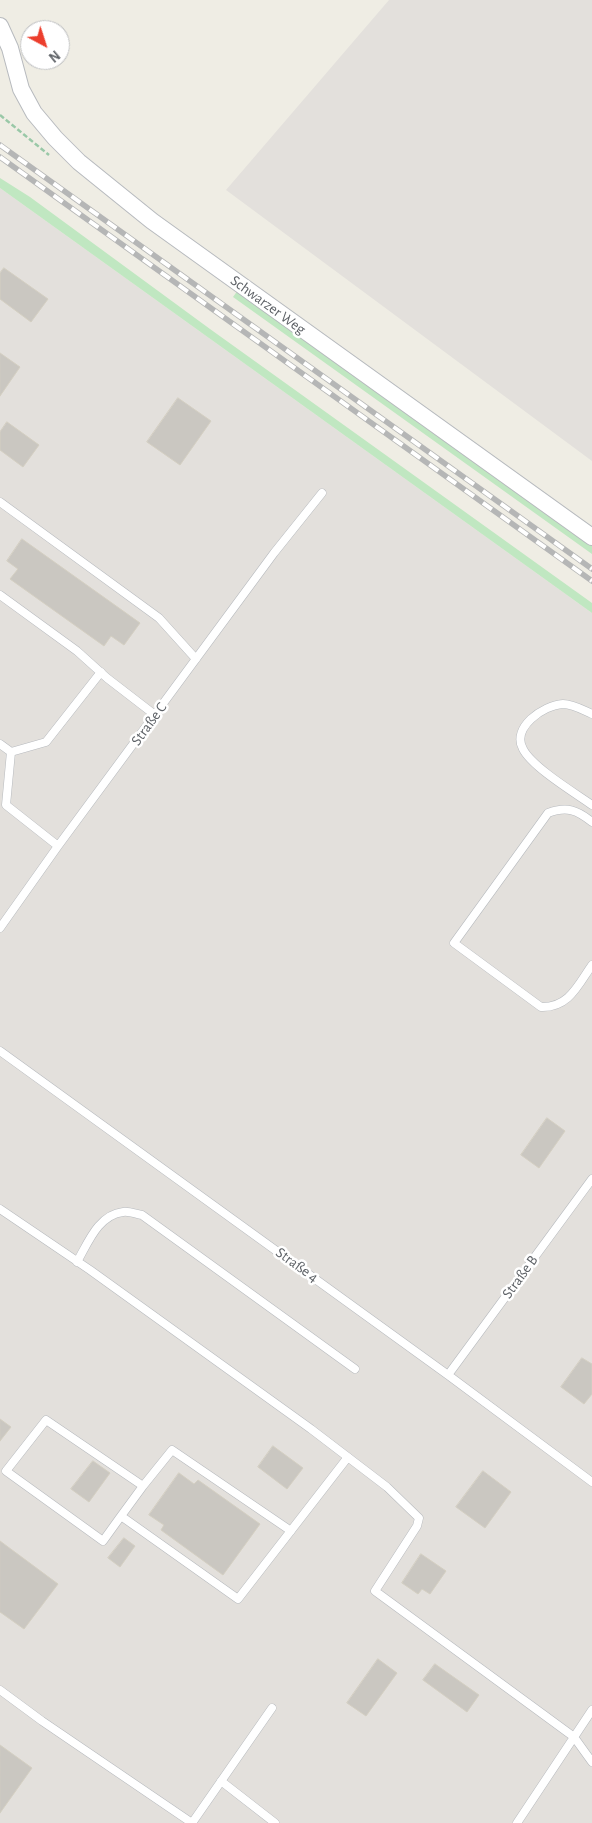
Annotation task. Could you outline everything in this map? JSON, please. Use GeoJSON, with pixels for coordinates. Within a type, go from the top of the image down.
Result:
{"type":"FeatureCollection","features":[{"type":"Feature","properties":{"kind":"street","name":"Schwarzer Weg"},"geometry":{"type":"LineString","coordinates":[[0,26],[10,48],[21,89],[34,113],[54,138],[79,162],[152,221],[592,537]]}},
{"type":"Feature","properties":{"kind":"lane","name":"Straße C"},"geometry":{"type":"LineString","coordinates":[[0,928],[196,659],[299,520],[322,493]]}},
{"type":"Feature","properties":{"kind":"lane"},"geometry":{"type":"LineString","coordinates":[[0,502],[159,618],[196,659]]}},
{"type":"Feature","properties":{"kind":"lane"},"geometry":{"type":"LineString","coordinates":[[0,595],[77,651],[155,715]]}},
{"type":"Feature","properties":{"kind":"lane"},"geometry":{"type":"LineString","coordinates":[[11,752],[46,742],[101,672]]}},
{"type":"Feature","properties":{"kind":"lane"},"geometry":{"type":"LineString","coordinates":[[592,714],[563,704],[545,708],[537,713],[521,734],[522,747],[530,760],[592,805]]}},
{"type":"Feature","properties":{"kind":"lane"},"geometry":{"type":"LineString","coordinates":[[0,744],[11,752]]}},
{"type":"Feature","properties":{"kind":"lane"},"geometry":{"type":"LineString","coordinates":[[11,752],[6,805],[58,846]]}},
{"type":"Feature","properties":{"kind":"lane"},"geometry":{"type":"LineString","coordinates":[[592,822],[572,810],[560,809],[548,813],[454,943],[541,1007],[552,1008],[561,1004],[573,992],[592,965]]}},
{"type":"Feature","properties":{"kind":"lane","name":"Straße 4"},"geometry":{"type":"LineString","coordinates":[[0,1051],[448,1375],[592,1482]]}},
{"type":"Feature","properties":{"kind":"lane","name":"Straße B"},"geometry":{"type":"LineString","coordinates":[[448,1375],[592,1178]]}},
{"type":"Feature","properties":{"kind":"lane"},"geometry":{"type":"LineString","coordinates":[[0,1209],[77,1262],[387,1487],[419,1518],[417,1526],[375,1591],[574,1737],[592,1762]]}},
{"type":"Feature","properties":{"kind":"lane"},"geometry":{"type":"LineString","coordinates":[[77,1262],[98,1226],[111,1215],[124,1212],[142,1215],[355,1369]]}},
{"type":"Feature","properties":{"kind":"lane"},"geometry":{"type":"LineString","coordinates":[[143,1486],[46,1420],[6,1471],[103,1541],[172,1450],[291,1531]]}},
{"type":"Feature","properties":{"kind":"lane"},"geometry":{"type":"LineString","coordinates":[[121,1516],[238,1599],[348,1457]]}},
{"type":"Feature","properties":{"kind":"lane"},"geometry":{"type":"LineString","coordinates":[[0,1690],[42,1721],[192,1823],[272,1708]]}},
{"type":"Feature","properties":{"kind":"lane"},"geometry":{"type":"LineString","coordinates":[[517,1823],[592,1710]]}},
{"type":"Feature","properties":{"kind":"lane"},"geometry":{"type":"LineString","coordinates":[[221,1781],[275,1823]]}},
{"type":"Feature","properties":{"kind":"path"},"geometry":{"type":"LineString","coordinates":[[0,115],[53,158]]}},
{"type":"Feature","properties":{"kind":"shaded area"},"geometry":{"type":"Polygon","coordinates":[[[389,0],[592,0],[592,461],[226,190],[389,0]]]}},
{"type":"Feature","properties":{"kind":"shaded area"},"geometry":{"type":"Polygon","coordinates":[[[0,188],[592,613],[592,1823],[0,1823],[0,188]]]}},
{"type":"Feature","properties":{"kind":"green space"},"geometry":{"type":"Polygon","coordinates":[[[0,178],[30,197],[210,329],[592,603],[592,613],[0,188],[0,178]]]}},
{"type":"Feature","properties":{"kind":"green space"},"geometry":{"type":"Polygon","coordinates":[[[238,290],[592,544],[592,554],[233,297],[238,290]]]}},
{"type":"Feature","properties":{"kind":"building"},"geometry":{"type":"Polygon","coordinates":[[[4,268],[48,299],[31,322],[0,299],[0,273],[4,268]]]}},
{"type":"Feature","properties":{"kind":"building"},"geometry":{"type":"Polygon","coordinates":[[[0,353],[20,367],[0,396],[0,353]]]}},
{"type":"Feature","properties":{"kind":"building"},"geometry":{"type":"Polygon","coordinates":[[[178,398],[211,421],[180,465],[147,442],[178,398]]]}},
{"type":"Feature","properties":{"kind":"building"},"geometry":{"type":"Polygon","coordinates":[[[7,422],[39,445],[23,467],[0,450],[0,432],[7,422]]]}},
{"type":"Feature","properties":{"kind":"building"},"geometry":{"type":"Polygon","coordinates":[[[22,539],[140,623],[124,645],[111,636],[104,646],[10,579],[18,569],[7,561],[22,539]]]}},
{"type":"Feature","properties":{"kind":"building"},"geometry":{"type":"Polygon","coordinates":[[[547,1118],[565,1131],[539,1168],[521,1155],[547,1118]]]}},
{"type":"Feature","properties":{"kind":"building"},"geometry":{"type":"Polygon","coordinates":[[[582,1358],[592,1364],[592,1394],[584,1404],[561,1387],[582,1358]]]}},
{"type":"Feature","properties":{"kind":"building"},"geometry":{"type":"Polygon","coordinates":[[[0,1419],[11,1427],[0,1441],[0,1419]]]}},
{"type":"Feature","properties":{"kind":"building"},"geometry":{"type":"Polygon","coordinates":[[[273,1446],[303,1468],[287,1489],[258,1467],[273,1446]]]}},
{"type":"Feature","properties":{"kind":"building"},"geometry":{"type":"Polygon","coordinates":[[[93,1461],[110,1473],[89,1502],[71,1489],[93,1461]]]}},
{"type":"Feature","properties":{"kind":"building"},"geometry":{"type":"Polygon","coordinates":[[[483,1471],[511,1492],[485,1528],[456,1507],[483,1471]]]}},
{"type":"Feature","properties":{"kind":"building"},"geometry":{"type":"Polygon","coordinates":[[[179,1473],[194,1484],[198,1480],[260,1524],[223,1575],[161,1530],[164,1525],[149,1515],[179,1473]]]}},
{"type":"Feature","properties":{"kind":"building"},"geometry":{"type":"Polygon","coordinates":[[[124,1538],[135,1546],[120,1567],[108,1558],[124,1538]]]}},
{"type":"Feature","properties":{"kind":"building"},"geometry":{"type":"Polygon","coordinates":[[[0,1541],[58,1584],[24,1629],[0,1612],[0,1541]]]}},
{"type":"Feature","properties":{"kind":"building"},"geometry":{"type":"Polygon","coordinates":[[[421,1554],[446,1571],[430,1594],[422,1589],[418,1594],[402,1583],[421,1554]]]}},
{"type":"Feature","properties":{"kind":"building"},"geometry":{"type":"Polygon","coordinates":[[[378,1659],[397,1673],[366,1716],[347,1703],[378,1659]]]}},
{"type":"Feature","properties":{"kind":"building"},"geometry":{"type":"Polygon","coordinates":[[[435,1664],[479,1695],[467,1712],[423,1680],[435,1664]]]}},
{"type":"Feature","properties":{"kind":"building"},"geometry":{"type":"Polygon","coordinates":[[[0,1745],[32,1768],[0,1813],[0,1745]]]}},
{"type":"Feature","properties":{"kind":"railway"},"geometry":{"type":"LineString","coordinates":[[0,145],[592,569]]}},
{"type":"Feature","properties":{"kind":"railway"},"geometry":{"type":"LineString","coordinates":[[0,157],[592,581]]}}]}
